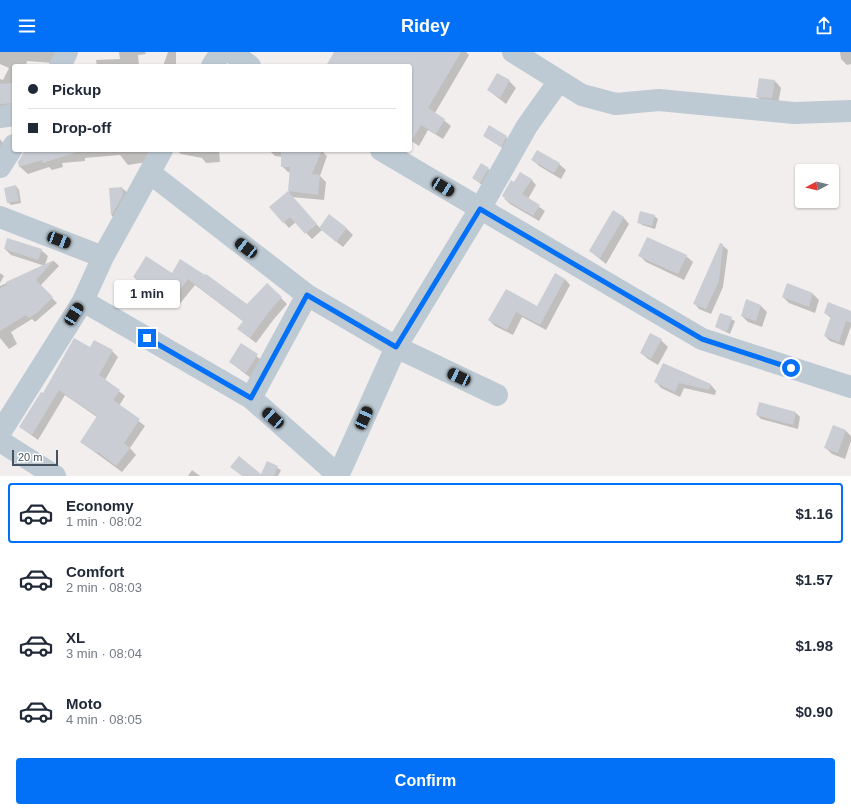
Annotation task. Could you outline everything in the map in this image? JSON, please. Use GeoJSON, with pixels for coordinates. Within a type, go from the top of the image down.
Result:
{"type":"FeatureCollection","features":[{"type":"Feature","properties":{"kind":"street"},"geometry":{"type":"LineString","coordinates":[[61,64],[67,52]]}},
{"type":"Feature","properties":{"kind":"street"},"geometry":{"type":"LineString","coordinates":[[213,64],[221,52]]}},
{"type":"Feature","properties":{"kind":"street"},"geometry":{"type":"LineString","coordinates":[[231,52],[247,64]]}},
{"type":"Feature","properties":{"kind":"street"},"geometry":{"type":"LineString","coordinates":[[513,52],[582,95],[616,104],[659,100],[794,113],[851,110]]}},
{"type":"Feature","properties":{"kind":"street"},"geometry":{"type":"LineString","coordinates":[[82,301],[251,398],[338,476],[396,347],[480,209],[527,126],[560,81]]}},
{"type":"Feature","properties":{"kind":"street"},"geometry":{"type":"LineString","coordinates":[[0,117],[12,115]]}},
{"type":"Feature","properties":{"kind":"street"},"geometry":{"type":"LineString","coordinates":[[0,167],[12,148]]}},
{"type":"Feature","properties":{"kind":"street"},"geometry":{"type":"LineString","coordinates":[[0,433],[82,301],[103,257],[161,152]]}},
{"type":"Feature","properties":{"kind":"street"},"geometry":{"type":"LineString","coordinates":[[384,152],[702,339],[851,387]]}},
{"type":"Feature","properties":{"kind":"street"},"geometry":{"type":"LineString","coordinates":[[150,173],[307,295],[396,347],[497,395]]}},
{"type":"Feature","properties":{"kind":"street"},"geometry":{"type":"LineString","coordinates":[[0,217],[103,257]]}},
{"type":"Feature","properties":{"kind":"street"},"geometry":{"type":"LineString","coordinates":[[251,398],[307,295]]}},
{"type":"Feature","properties":{"kind":"street"},"geometry":{"type":"LineString","coordinates":[[0,441],[55,476]]}},
{"type":"Feature","properties":{"kind":"building"},"geometry":{"type":"Polygon","coordinates":[[[334,52],[461,52],[428,108],[445,119],[436,134],[421,125],[412,141],[412,64],[327,64],[334,52]]]}},
{"type":"Feature","properties":{"kind":"building"},"geometry":{"type":"Polygon","coordinates":[[[497,73],[510,80],[500,98],[487,90],[497,73]]]}},
{"type":"Feature","properties":{"kind":"building"},"geometry":{"type":"Polygon","coordinates":[[[759,78],[775,80],[772,98],[756,97],[759,78]]]}},
{"type":"Feature","properties":{"kind":"building"},"geometry":{"type":"Polygon","coordinates":[[[12,83],[12,103],[0,104],[0,84],[12,83]]]}},
{"type":"Feature","properties":{"kind":"building"},"geometry":{"type":"Polygon","coordinates":[[[489,125],[507,136],[501,147],[483,136],[489,125]]]}},
{"type":"Feature","properties":{"kind":"building"},"geometry":{"type":"Polygon","coordinates":[[[537,150],[560,163],[554,173],[531,160],[537,150]]]}},
{"type":"Feature","properties":{"kind":"building"},"geometry":{"type":"Polygon","coordinates":[[[24,152],[77,152],[43,163],[42,160],[19,167],[18,162],[24,152]]]}},
{"type":"Feature","properties":{"kind":"building"},"geometry":{"type":"Polygon","coordinates":[[[281,152],[321,152],[312,174],[320,175],[318,195],[288,191],[290,167],[281,167],[281,152]]]}},
{"type":"Feature","properties":{"kind":"building"},"geometry":{"type":"Polygon","coordinates":[[[481,163],[489,168],[480,183],[472,178],[481,163]]]}},
{"type":"Feature","properties":{"kind":"building"},"geometry":{"type":"Polygon","coordinates":[[[520,172],[532,179],[522,194],[540,205],[533,216],[504,199],[505,198],[502,196],[511,180],[514,182],[520,172]]]}},
{"type":"Feature","properties":{"kind":"building"},"geometry":{"type":"Polygon","coordinates":[[[16,185],[19,201],[7,203],[4,188],[16,185]]]}},
{"type":"Feature","properties":{"kind":"building"},"geometry":{"type":"Polygon","coordinates":[[[122,187],[123,195],[111,216],[109,188],[122,187]]]}},
{"type":"Feature","properties":{"kind":"building"},"geometry":{"type":"Polygon","coordinates":[[[288,191],[317,224],[305,234],[290,217],[283,223],[269,207],[288,191]]]}},
{"type":"Feature","properties":{"kind":"building"},"geometry":{"type":"Polygon","coordinates":[[[613,210],[624,217],[600,258],[589,251],[613,210]]]}},
{"type":"Feature","properties":{"kind":"building"},"geometry":{"type":"Polygon","coordinates":[[[640,211],[655,215],[652,226],[637,223],[640,211]]]}},
{"type":"Feature","properties":{"kind":"building"},"geometry":{"type":"Polygon","coordinates":[[[329,214],[347,228],[336,242],[319,228],[329,214]]]}},
{"type":"Feature","properties":{"kind":"building"},"geometry":{"type":"Polygon","coordinates":[[[647,237],[687,255],[678,274],[638,256],[647,237]]]}},
{"type":"Feature","properties":{"kind":"building"},"geometry":{"type":"Polygon","coordinates":[[[7,238],[42,249],[38,260],[4,249],[7,238]]]}},
{"type":"Feature","properties":{"kind":"building"},"geometry":{"type":"Polygon","coordinates":[[[720,243],[723,244],[719,281],[706,309],[693,304],[720,243]]]}},
{"type":"Feature","properties":{"kind":"building"},"geometry":{"type":"Polygon","coordinates":[[[146,256],[172,273],[180,259],[205,275],[206,274],[247,304],[267,283],[282,297],[250,338],[237,329],[243,321],[188,279],[172,301],[133,277],[146,256]]]}},
{"type":"Feature","properties":{"kind":"building"},"geometry":{"type":"Polygon","coordinates":[[[54,260],[36,280],[53,297],[38,312],[29,318],[26,315],[0,331],[0,288],[7,285],[6,282],[54,260]]]}},
{"type":"Feature","properties":{"kind":"building"},"geometry":{"type":"Polygon","coordinates":[[[555,273],[565,279],[540,325],[516,312],[507,330],[488,320],[506,289],[537,306],[555,273]]]}},
{"type":"Feature","properties":{"kind":"building"},"geometry":{"type":"Polygon","coordinates":[[[787,283],[813,293],[809,307],[782,297],[787,283]]]}},
{"type":"Feature","properties":{"kind":"building"},"geometry":{"type":"Polygon","coordinates":[[[746,299],[761,305],[756,321],[741,316],[746,299]]]}},
{"type":"Feature","properties":{"kind":"building"},"geometry":{"type":"Polygon","coordinates":[[[828,302],[851,311],[851,323],[846,321],[839,342],[824,336],[831,316],[824,313],[828,302]]]}},
{"type":"Feature","properties":{"kind":"building"},"geometry":{"type":"Polygon","coordinates":[[[720,313],[732,317],[727,332],[715,327],[720,313]]]}},
{"type":"Feature","properties":{"kind":"building"},"geometry":{"type":"Polygon","coordinates":[[[650,333],[662,339],[651,359],[640,353],[650,333]]]}},
{"type":"Feature","properties":{"kind":"building"},"geometry":{"type":"Polygon","coordinates":[[[74,338],[90,347],[94,340],[113,350],[99,375],[120,390],[113,400],[140,419],[124,443],[130,448],[116,466],[98,452],[96,453],[80,442],[97,416],[59,390],[32,435],[19,427],[41,392],[43,393],[74,338]]]}},
{"type":"Feature","properties":{"kind":"building"},"geometry":{"type":"Polygon","coordinates":[[[241,343],[258,354],[246,373],[229,362],[241,343]]]}},
{"type":"Feature","properties":{"kind":"building"},"geometry":{"type":"Polygon","coordinates":[[[663,363],[711,384],[709,390],[679,383],[675,392],[654,382],[663,363]]]}},
{"type":"Feature","properties":{"kind":"building"},"geometry":{"type":"Polygon","coordinates":[[[759,402],[796,412],[793,425],[756,415],[759,402]]]}},
{"type":"Feature","properties":{"kind":"building"},"geometry":{"type":"Polygon","coordinates":[[[833,425],[846,430],[838,453],[824,448],[833,425]]]}},
{"type":"Feature","properties":{"kind":"building"},"geometry":{"type":"Polygon","coordinates":[[[239,456],[261,474],[267,461],[278,466],[274,476],[242,476],[230,467],[239,456]]]}},
{"type":"Feature","properties":{"kind":"route"},"geometry":{"type":"LineString","coordinates":[[147,338],[251,398],[307,295],[396,347],[480,209],[702,339],[791,368]]}}]}
